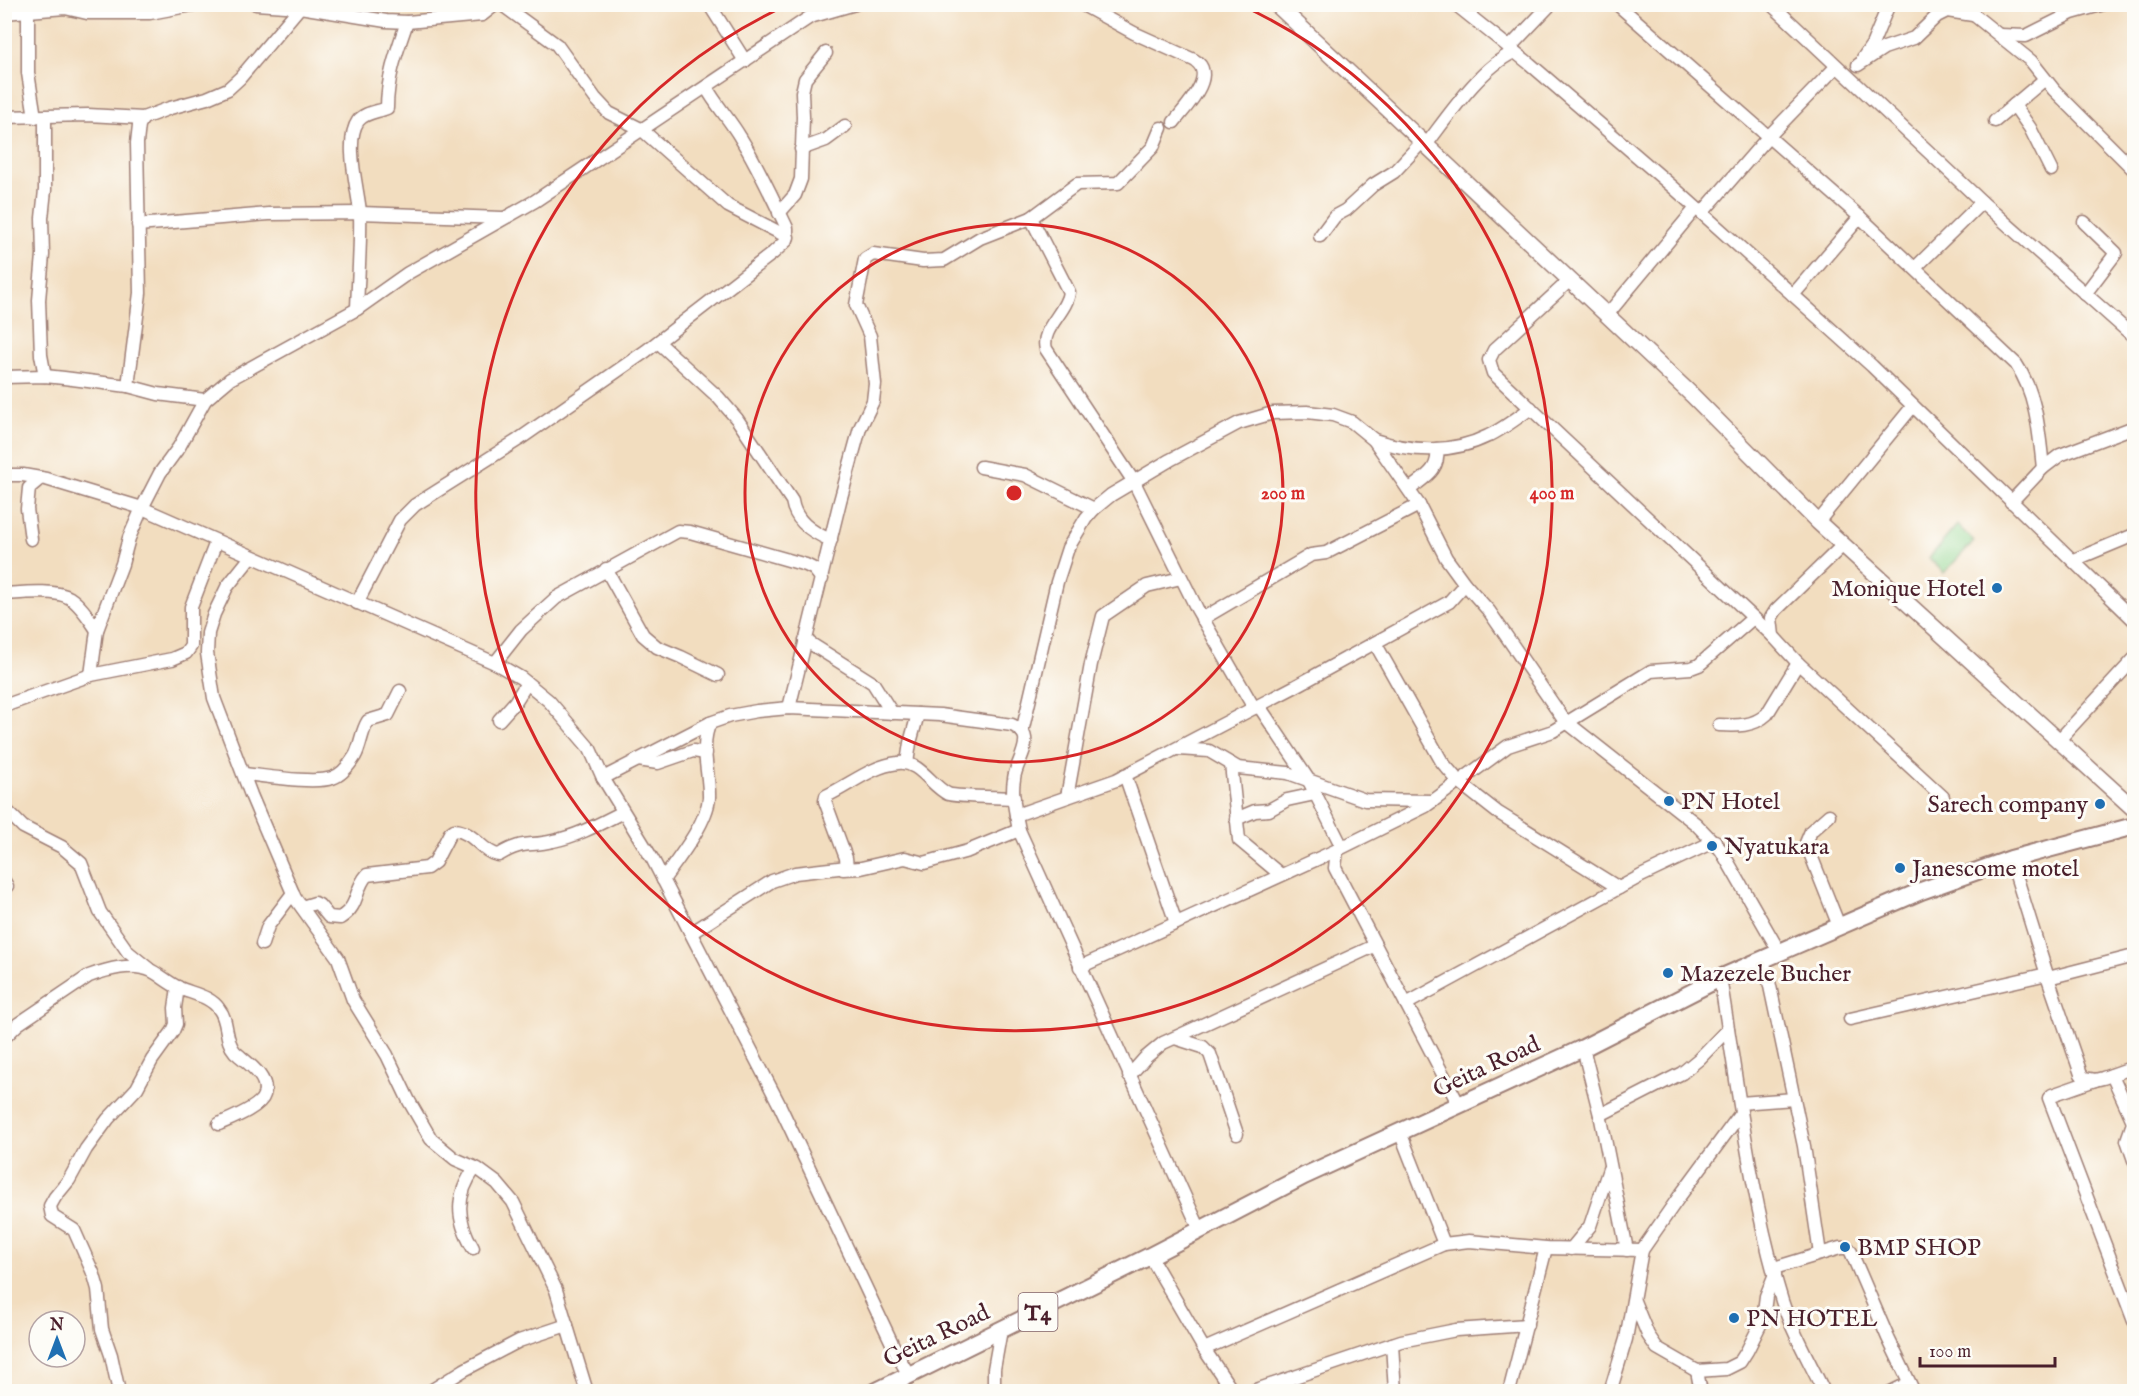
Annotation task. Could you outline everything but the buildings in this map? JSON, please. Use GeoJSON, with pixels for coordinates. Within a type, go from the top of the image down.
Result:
{"type":"FeatureCollection","features":[{"type":"Feature","properties":{"kind":"highway","name":"Geita Road"},"geometry":{"type":"LineString","coordinates":[[875,1392],[1150,1256],[1304,1176],[1583,1048],[1720,978],[1921,891],[2011,859],[2134,826]]}},
{"type":"Feature","properties":{"kind":"main road"},"geometry":{"type":"LineString","coordinates":[[1276,4],[1692,395],[1843,546],[2134,809]]}},
{"type":"Feature","properties":{"kind":"street"},"geometry":{"type":"LineString","coordinates":[[4,13],[65,8],[87,14],[198,4]]}},
{"type":"Feature","properties":{"kind":"street"},"geometry":{"type":"LineString","coordinates":[[256,4],[361,11],[386,21],[407,22],[482,15],[496,4]]}},
{"type":"Feature","properties":{"kind":"street"},"geometry":{"type":"LineString","coordinates":[[501,4],[557,45],[601,106],[609,113],[641,129],[728,206],[788,237]]}},
{"type":"Feature","properties":{"kind":"street"},"geometry":{"type":"LineString","coordinates":[[709,4],[745,61]]}},
{"type":"Feature","properties":{"kind":"street"},"geometry":{"type":"LineString","coordinates":[[91,675],[98,630],[129,538],[160,473],[179,447],[205,400],[230,380],[357,309],[408,273],[535,201],[814,15],[855,4]]}},
{"type":"Feature","properties":{"kind":"street"},"geometry":{"type":"LineString","coordinates":[[1081,4],[1134,33],[1201,65],[1202,80],[1198,90],[1174,122]]}},
{"type":"Feature","properties":{"kind":"street"},"geometry":{"type":"LineString","coordinates":[[1455,4],[1699,210],[1872,366],[2134,620]]}},
{"type":"Feature","properties":{"kind":"street"},"geometry":{"type":"LineString","coordinates":[[1320,236],[1335,216],[1346,210],[1373,185],[1395,172],[1424,143],[1462,97],[1512,50],[1551,4]]}},
{"type":"Feature","properties":{"kind":"street"},"geometry":{"type":"LineString","coordinates":[[1617,4],[1769,136],[2006,352],[2029,385],[2039,431],[2043,468]]}},
{"type":"Feature","properties":{"kind":"street"},"geometry":{"type":"LineString","coordinates":[[1771,4],[1982,202],[2134,337]]}},
{"type":"Feature","properties":{"kind":"street"},"geometry":{"type":"LineString","coordinates":[[1848,78],[1870,48],[1889,4]]}},
{"type":"Feature","properties":{"kind":"street"},"geometry":{"type":"LineString","coordinates":[[1965,4],[1974,15],[2020,51],[2134,170]]}},
{"type":"Feature","properties":{"kind":"street"},"geometry":{"type":"LineString","coordinates":[[2000,36],[2031,35],[2072,13],[2104,4]]}},
{"type":"Feature","properties":{"kind":"street"},"geometry":{"type":"LineString","coordinates":[[4,117],[40,118],[88,115],[143,118],[207,98],[228,89],[240,78],[300,7]]}},
{"type":"Feature","properties":{"kind":"street"},"geometry":{"type":"LineString","coordinates":[[28,10],[28,73],[40,118],[45,190],[39,300],[41,355],[45,376]]}},
{"type":"Feature","properties":{"kind":"street"},"geometry":{"type":"LineString","coordinates":[[1858,65],[1884,48],[1914,38],[1937,16],[1947,10],[1974,15]]}},
{"type":"Feature","properties":{"kind":"street"},"geometry":{"type":"LineString","coordinates":[[357,309],[360,213],[353,157],[354,132],[357,122],[363,116],[387,108],[392,66],[407,22]]}},
{"type":"Feature","properties":{"kind":"street"},"geometry":{"type":"LineString","coordinates":[[2020,51],[2031,35]]}},
{"type":"Feature","properties":{"kind":"street"},"geometry":{"type":"LineString","coordinates":[[779,213],[799,188],[803,166],[802,92],[805,79],[826,53]]}},
{"type":"Feature","properties":{"kind":"street"},"geometry":{"type":"LineString","coordinates":[[1607,315],[1699,210],[1836,67]]}},
{"type":"Feature","properties":{"kind":"street"},"geometry":{"type":"LineString","coordinates":[[1995,121],[2045,79]]}},
{"type":"Feature","properties":{"kind":"street"},"geometry":{"type":"LineString","coordinates":[[357,603],[400,520],[415,505],[518,440],[658,342],[784,244],[788,237],[787,228],[742,140],[720,111],[706,87]]}},
{"type":"Feature","properties":{"kind":"street"},"geometry":{"type":"LineString","coordinates":[[2014,105],[2030,128],[2051,170]]}},
{"type":"Feature","properties":{"kind":"street"},"geometry":{"type":"LineString","coordinates":[[128,386],[139,313],[137,143],[139,125],[143,118]]}},
{"type":"Feature","properties":{"kind":"street"},"geometry":{"type":"LineString","coordinates":[[801,149],[826,140],[845,126]]}},
{"type":"Feature","properties":{"kind":"street"},"geometry":{"type":"LineString","coordinates":[[789,708],[840,501],[860,428],[875,393],[870,336],[856,305],[865,259],[873,254],[923,261],[944,260],[980,238],[1031,218],[1077,184],[1118,183],[1153,147],[1161,128]]}},
{"type":"Feature","properties":{"kind":"street"},"geometry":{"type":"LineString","coordinates":[[1915,268],[1982,202]]}},
{"type":"Feature","properties":{"kind":"street"},"geometry":{"type":"LineString","coordinates":[[138,225],[242,216],[360,213],[503,218]]}},
{"type":"Feature","properties":{"kind":"street"},"geometry":{"type":"LineString","coordinates":[[1031,218],[1069,292],[1068,300],[1046,338],[1046,350],[1134,482],[1202,619],[1257,707],[1308,779],[1340,848],[1335,868],[1459,1105]]}},
{"type":"Feature","properties":{"kind":"street"},"geometry":{"type":"LineString","coordinates":[[1793,295],[1860,218]]}},
{"type":"Feature","properties":{"kind":"street"},"geometry":{"type":"LineString","coordinates":[[2084,222],[2116,253],[2085,294]]}},
{"type":"Feature","properties":{"kind":"street"},"geometry":{"type":"LineString","coordinates":[[1570,280],[1494,350],[1489,360],[1493,373],[1773,636],[1798,663],[1943,797]]}},
{"type":"Feature","properties":{"kind":"street"},"geometry":{"type":"LineString","coordinates":[[658,342],[718,397],[737,419],[792,501],[794,513],[812,531],[831,540]]}},
{"type":"Feature","properties":{"kind":"street"},"geometry":{"type":"LineString","coordinates":[[4,377],[45,376],[128,386],[158,394],[205,400]]}},
{"type":"Feature","properties":{"kind":"street"},"geometry":{"type":"LineString","coordinates":[[1818,522],[1913,406]]}},
{"type":"Feature","properties":{"kind":"street"},"geometry":{"type":"LineString","coordinates":[[1374,440],[1398,447],[1437,449],[1477,441],[1530,408]]}},
{"type":"Feature","properties":{"kind":"street"},"geometry":{"type":"LineString","coordinates":[[1200,1230],[1019,830],[1014,798],[1014,778],[1025,742],[1022,732],[1057,582],[1068,548],[1086,518],[1111,495],[1231,427],[1273,414],[1307,412],[1333,415],[1352,422],[1374,440],[1419,505],[1443,552],[1465,584],[1489,611],[1567,722],[1696,824],[1715,842],[1780,953]]}},
{"type":"Feature","properties":{"kind":"street"},"geometry":{"type":"LineString","coordinates":[[2011,502],[2043,468],[2060,455],[2134,427]]}},
{"type":"Feature","properties":{"kind":"street"},"geometry":{"type":"LineString","coordinates":[[1409,490],[1434,469],[1438,458],[1437,449]]}},
{"type":"Feature","properties":{"kind":"street"},"geometry":{"type":"LineString","coordinates":[[981,467],[1025,475],[1095,509]]}},
{"type":"Feature","properties":{"kind":"street"},"geometry":{"type":"LineString","coordinates":[[4,475],[41,478],[142,508],[495,663],[549,700],[590,749],[603,778],[663,880],[779,1104],[909,1375]]}},
{"type":"Feature","properties":{"kind":"street"},"geometry":{"type":"LineString","coordinates":[[31,538],[27,498],[29,488],[41,478]]}},
{"type":"Feature","properties":{"kind":"street"},"geometry":{"type":"LineString","coordinates":[[1202,619],[1311,555],[1326,553],[1419,505]]}},
{"type":"Feature","properties":{"kind":"street"},"geometry":{"type":"LineString","coordinates":[[495,663],[521,630],[556,598],[675,532],[682,531],[806,565],[814,569],[822,579]]}},
{"type":"Feature","properties":{"kind":"street"},"geometry":{"type":"LineString","coordinates":[[2074,560],[2134,535]]}},
{"type":"Feature","properties":{"kind":"street"},"geometry":{"type":"LineString","coordinates":[[4,706],[91,675],[172,659],[189,650],[191,646],[191,607],[216,542]]}},
{"type":"Feature","properties":{"kind":"street"},"geometry":{"type":"LineString","coordinates":[[1080,967],[1281,876],[1434,801],[1508,746],[1553,731],[1653,670],[1691,668],[1699,665],[1755,620],[1772,614],[1843,546]]}},
{"type":"Feature","properties":{"kind":"street"},"geometry":{"type":"LineString","coordinates":[[251,557],[227,587],[214,614],[208,633],[207,653],[214,698],[244,774],[293,892],[338,958],[356,1006],[387,1055],[408,1101],[431,1139],[455,1159],[475,1168],[496,1183],[513,1202],[556,1290],[587,1392]]}},
{"type":"Feature","properties":{"kind":"street"},"geometry":{"type":"LineString","coordinates":[[606,569],[643,635],[657,647],[718,675]]}},
{"type":"Feature","properties":{"kind":"street"},"geometry":{"type":"LineString","coordinates":[[1067,797],[1102,616],[1146,586],[1181,578]]}},
{"type":"Feature","properties":{"kind":"street"},"geometry":{"type":"LineString","coordinates":[[1016,814],[1125,776],[1449,602],[1465,584]]}},
{"type":"Feature","properties":{"kind":"street"},"geometry":{"type":"LineString","coordinates":[[4,594],[57,594],[70,598],[98,630]]}},
{"type":"Feature","properties":{"kind":"street"},"geometry":{"type":"LineString","coordinates":[[1772,614],[1773,636]]}},
{"type":"Feature","properties":{"kind":"street"},"geometry":{"type":"LineString","coordinates":[[805,640],[873,683],[892,713]]}},
{"type":"Feature","properties":{"kind":"street"},"geometry":{"type":"LineString","coordinates":[[1375,643],[1442,762],[1460,783],[1497,812],[1619,888]]}},
{"type":"Feature","properties":{"kind":"street"},"geometry":{"type":"LineString","coordinates":[[2059,740],[2134,659]]}},
{"type":"Feature","properties":{"kind":"street"},"geometry":{"type":"LineString","coordinates":[[1719,725],[1737,727],[1761,720],[1798,663]]}},
{"type":"Feature","properties":{"kind":"street"},"geometry":{"type":"LineString","coordinates":[[499,720],[515,702],[527,683]]}},
{"type":"Feature","properties":{"kind":"street"},"geometry":{"type":"LineString","coordinates":[[244,774],[289,779],[335,777],[354,758],[368,721],[388,715],[400,691]]}},
{"type":"Feature","properties":{"kind":"street"},"geometry":{"type":"LineString","coordinates":[[603,778],[710,723],[730,716],[789,708],[918,714],[981,720],[1012,726],[1022,732]]}},
{"type":"Feature","properties":{"kind":"street"},"geometry":{"type":"LineString","coordinates":[[907,763],[918,714]]}},
{"type":"Feature","properties":{"kind":"street"},"geometry":{"type":"LineString","coordinates":[[663,880],[693,837],[708,802],[705,735],[710,723]]}},
{"type":"Feature","properties":{"kind":"street"},"geometry":{"type":"LineString","coordinates":[[1177,748],[1209,751],[1242,769],[1288,773],[1365,800],[1434,801]]}},
{"type":"Feature","properties":{"kind":"street"},"geometry":{"type":"LineString","coordinates":[[638,760],[658,763],[693,751],[706,753]]}},
{"type":"Feature","properties":{"kind":"street"},"geometry":{"type":"LineString","coordinates":[[843,869],[847,867],[846,858],[825,804],[825,798],[864,774],[896,763],[907,763],[914,766],[948,794],[1014,798]]}},
{"type":"Feature","properties":{"kind":"street"},"geometry":{"type":"LineString","coordinates":[[1231,764],[1236,819],[1241,843],[1281,876]]}},
{"type":"Feature","properties":{"kind":"street"},"geometry":{"type":"LineString","coordinates":[[1125,776],[1176,924]]}},
{"type":"Feature","properties":{"kind":"street"},"geometry":{"type":"LineString","coordinates":[[1236,819],[1255,811],[1269,810],[1287,800],[1315,794]]}},
{"type":"Feature","properties":{"kind":"street"},"geometry":{"type":"LineString","coordinates":[[4,808],[23,827],[62,847],[81,863],[100,912],[128,952],[151,971],[178,987],[204,997],[220,1009],[231,1045],[257,1071],[265,1087],[264,1096],[259,1103],[219,1124]]}},
{"type":"Feature","properties":{"kind":"street"},"geometry":{"type":"LineString","coordinates":[[302,907],[315,903],[329,917],[340,918],[355,903],[363,879],[367,875],[427,868],[435,861],[450,833],[454,830],[460,830],[472,836],[492,854],[499,855],[512,847],[553,842],[572,836],[623,812]]}},
{"type":"Feature","properties":{"kind":"street"},"geometry":{"type":"LineString","coordinates":[[1829,815],[1810,831],[1806,843],[1839,926]]}},
{"type":"Feature","properties":{"kind":"street"},"geometry":{"type":"LineString","coordinates":[[691,933],[784,876],[861,868],[905,858],[924,863],[968,851],[1019,830]]}},
{"type":"Feature","properties":{"kind":"street"},"geometry":{"type":"LineString","coordinates":[[1406,1004],[1619,888],[1715,842]]}},
{"type":"Feature","properties":{"kind":"street"},"geometry":{"type":"LineString","coordinates":[[2011,859],[2047,976],[2081,1074],[2084,1078],[2094,1080]]}},
{"type":"Feature","properties":{"kind":"street"},"geometry":{"type":"LineString","coordinates":[[262,944],[268,926],[293,892]]}},
{"type":"Feature","properties":{"kind":"street"},"geometry":{"type":"LineString","coordinates":[[1129,1076],[1155,1050],[1175,1038],[1374,946]]}},
{"type":"Feature","properties":{"kind":"street"},"geometry":{"type":"LineString","coordinates":[[1850,1019],[2134,956]]}},
{"type":"Feature","properties":{"kind":"street"},"geometry":{"type":"LineString","coordinates":[[1762,961],[1767,972],[1804,1146],[1820,1254]]}},
{"type":"Feature","properties":{"kind":"street"},"geometry":{"type":"LineString","coordinates":[[4,1038],[18,1024],[89,976],[125,967],[151,971]]}},
{"type":"Feature","properties":{"kind":"street"},"geometry":{"type":"LineString","coordinates":[[1720,978],[1758,1201],[1775,1271],[1786,1311],[1824,1392]]}},
{"type":"Feature","properties":{"kind":"street"},"geometry":{"type":"LineString","coordinates":[[119,1392],[111,1354],[102,1329],[98,1289],[94,1275],[74,1230],[52,1216],[51,1206],[86,1149],[108,1119],[137,1088],[152,1060],[173,1031],[176,1024],[175,1008],[178,987]]}},
{"type":"Feature","properties":{"kind":"street"},"geometry":{"type":"LineString","coordinates":[[1600,1115],[1682,1073],[1728,1029]]}},
{"type":"Feature","properties":{"kind":"street"},"geometry":{"type":"LineString","coordinates":[[1175,1038],[1203,1047],[1210,1054],[1237,1134]]}},
{"type":"Feature","properties":{"kind":"street"},"geometry":{"type":"LineString","coordinates":[[1583,1048],[1600,1115],[1627,1250]]}},
{"type":"Feature","properties":{"kind":"street"},"geometry":{"type":"LineString","coordinates":[[2134,1067],[2049,1098],[2134,1321]]}},
{"type":"Feature","properties":{"kind":"street"},"geometry":{"type":"LineString","coordinates":[[2112,1075],[2132,1119],[2133,1123],[2127,1140],[2134,1160]]}},
{"type":"Feature","properties":{"kind":"street"},"geometry":{"type":"LineString","coordinates":[[1610,1392],[1626,1339],[1642,1250],[1741,1108],[1794,1099]]}},
{"type":"Feature","properties":{"kind":"street"},"geometry":{"type":"LineString","coordinates":[[1400,1132],[1444,1244]]}},
{"type":"Feature","properties":{"kind":"street"},"geometry":{"type":"LineString","coordinates":[[1571,1249],[1590,1226],[1610,1167]]}},
{"type":"Feature","properties":{"kind":"street"},"geometry":{"type":"LineString","coordinates":[[473,1248],[462,1226],[460,1213],[464,1188],[475,1168]]}},
{"type":"Feature","properties":{"kind":"street"},"geometry":{"type":"LineString","coordinates":[[1204,1350],[1444,1244],[1469,1241],[1546,1248],[1642,1250]]}},
{"type":"Feature","properties":{"kind":"street"},"geometry":{"type":"LineString","coordinates":[[1509,1392],[1546,1248]]}},
{"type":"Feature","properties":{"kind":"street"},"geometry":{"type":"LineString","coordinates":[[1634,1300],[1648,1335],[1657,1348],[1697,1371],[1726,1369],[1740,1362],[1763,1319],[1766,1296],[1775,1271],[1839,1248],[1848,1248],[1912,1388],[1891,1392]]}},
{"type":"Feature","properties":{"kind":"street"},"geometry":{"type":"LineString","coordinates":[[1150,1256],[1204,1350],[1233,1392]]}},
{"type":"Feature","properties":{"kind":"street"},"geometry":{"type":"LineString","coordinates":[[429,1392],[464,1370],[519,1341],[567,1325]]}},
{"type":"Feature","properties":{"kind":"street"},"geometry":{"type":"LineString","coordinates":[[1250,1392],[1392,1344],[1456,1330],[1527,1325]]}},
{"type":"Feature","properties":{"kind":"street"},"geometry":{"type":"LineString","coordinates":[[994,1392],[994,1369],[1001,1330]]}},
{"type":"Feature","properties":{"kind":"street"},"geometry":{"type":"LineString","coordinates":[[1392,1344],[1395,1392]]}},
{"type":"Feature","properties":{"kind":"street"},"geometry":{"type":"LineString","coordinates":[[1697,1371],[1701,1392]]}},
{"type":"Feature","properties":{"kind":"street"},"geometry":{"type":"LineString","coordinates":[[1615,1376],[1620,1392]]}},
{"type":"Feature","properties":{"kind":"green space"},"geometry":{"type":"Polygon","coordinates":[[[1957,525],[1974,541],[1944,573],[1929,558],[1957,525]]]}},
{"type":"Feature","properties":{"kind":"place","name":"Monique Hotel"},"geometry":{"type":"Point","coordinates":[1997,588]}},
{"type":"Feature","properties":{"kind":"place","name":"PN Hotel"},"geometry":{"type":"Point","coordinates":[1669,801]}},
{"type":"Feature","properties":{"kind":"place","name":"Sarech company"},"geometry":{"type":"Point","coordinates":[2100,804]}},
{"type":"Feature","properties":{"kind":"place","name":"Nyatukara"},"geometry":{"type":"Point","coordinates":[1712,846]}},
{"type":"Feature","properties":{"kind":"place","name":"Janescome motel"},"geometry":{"type":"Point","coordinates":[1900,868]}},
{"type":"Feature","properties":{"kind":"place","name":"Mazezele Bucher"},"geometry":{"type":"Point","coordinates":[1668,973]}},
{"type":"Feature","properties":{"kind":"place","name":"BMP SHOP"},"geometry":{"type":"Point","coordinates":[1845,1247]}},
{"type":"Feature","properties":{"kind":"place","name":"PN HOTEL"},"geometry":{"type":"Point","coordinates":[1734,1318]}}]}
